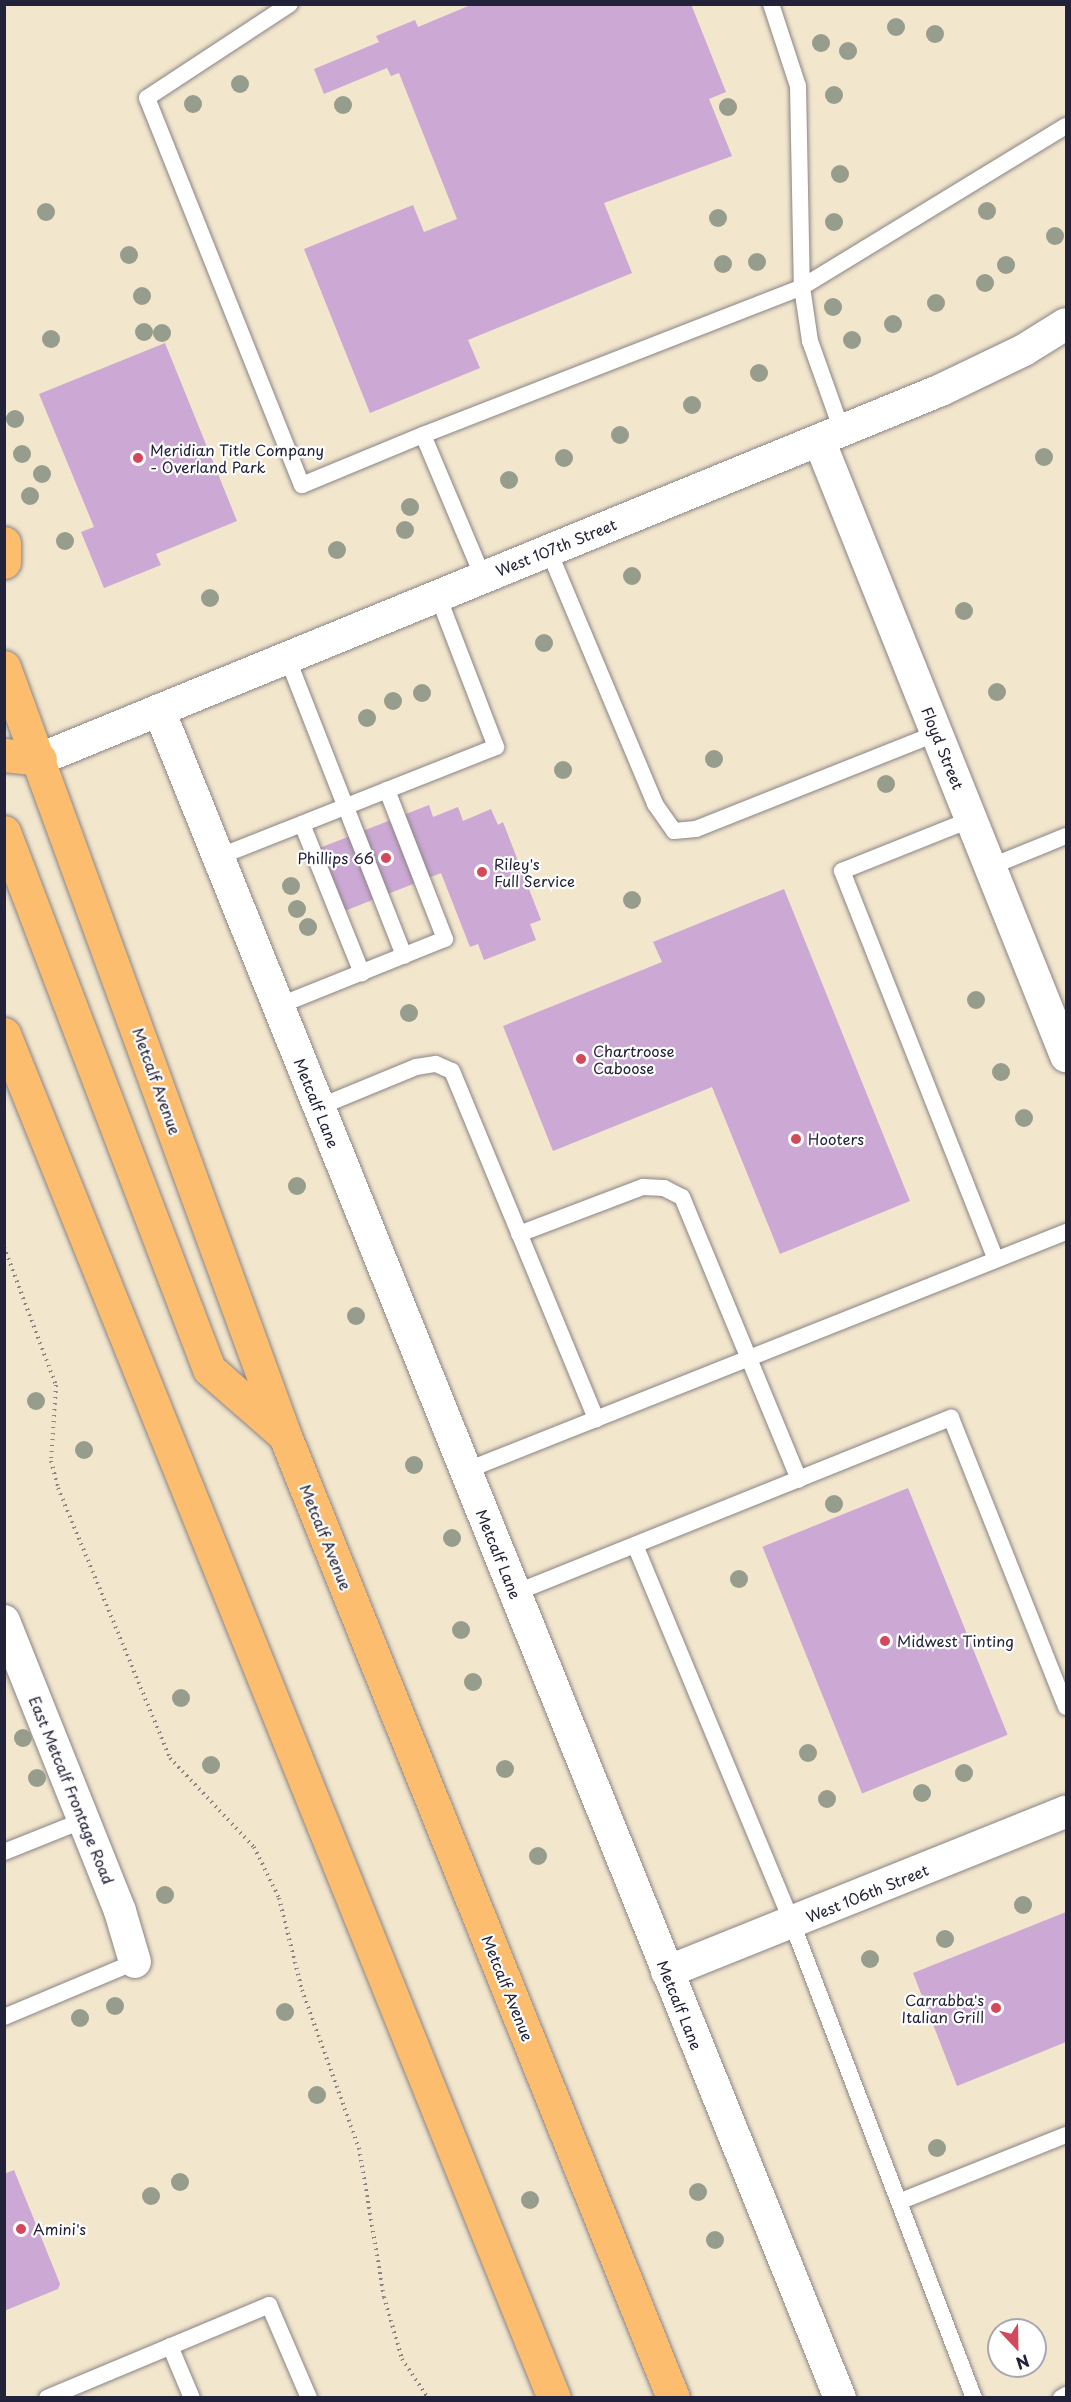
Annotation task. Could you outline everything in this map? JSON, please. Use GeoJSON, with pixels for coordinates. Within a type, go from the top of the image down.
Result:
{"type":"FeatureCollection","features":[{"type":"Feature","properties":{"kind":"main road"},"geometry":{"type":"LineString","coordinates":[[4,543],[4,562]]}},
{"type":"Feature","properties":{"kind":"main road","name":"Metcalf Avenue"},"geometry":{"type":"LineString","coordinates":[[4,667],[40,759],[285,1436],[674,2397]]}},
{"type":"Feature","properties":{"kind":"main road"},"geometry":{"type":"LineString","coordinates":[[4,755],[40,759]]}},
{"type":"Feature","properties":{"kind":"main road"},"geometry":{"type":"LineString","coordinates":[[4,832],[209,1369],[285,1436]]}},
{"type":"Feature","properties":{"kind":"main road"},"geometry":{"type":"LineString","coordinates":[[4,1034],[554,2397]]}},
{"type":"Feature","properties":{"kind":"street","name":"West 107th Street"},"geometry":{"type":"LineString","coordinates":[[40,759],[548,549],[830,436],[1024,350],[1066,324]]}},
{"type":"Feature","properties":{"kind":"street","name":"Floyd Street"},"geometry":{"type":"LineString","coordinates":[[830,436],[937,733],[1066,1056]]}},
{"type":"Feature","properties":{"kind":"street","name":"Metcalf Lane"},"geometry":{"type":"LineString","coordinates":[[159,710],[840,2397]]}},
{"type":"Feature","properties":{"kind":"street","name":"East Metcalf Frontage Road"},"geometry":{"type":"LineString","coordinates":[[4,1621],[120,1911],[135,1962]]}},
{"type":"Feature","properties":{"kind":"street","name":"West 106th Street"},"geometry":{"type":"LineString","coordinates":[[667,1972],[1066,1812]]}},
{"type":"Feature","properties":{"kind":"lane"},"geometry":{"type":"LineString","coordinates":[[290,4],[147,98],[302,484],[802,287],[1066,126]]}},
{"type":"Feature","properties":{"kind":"lane"},"geometry":{"type":"LineString","coordinates":[[771,4],[798,86],[802,287],[810,341],[830,436]]}},
{"type":"Feature","properties":{"kind":"lane"},"geometry":{"type":"LineString","coordinates":[[423,435],[483,577]]}},
{"type":"Feature","properties":{"kind":"lane"},"geometry":{"type":"LineString","coordinates":[[548,549],[655,804],[674,831],[696,829],[937,733]]}},
{"type":"Feature","properties":{"kind":"lane"},"geometry":{"type":"LineString","coordinates":[[218,857],[496,747],[438,596]]}},
{"type":"Feature","properties":{"kind":"lane"},"geometry":{"type":"LineString","coordinates":[[287,657],[404,956]]}},
{"type":"Feature","properties":{"kind":"lane"},"geometry":{"type":"LineString","coordinates":[[278,1006],[445,939],[387,790]]}},
{"type":"Feature","properties":{"kind":"lane"},"geometry":{"type":"LineString","coordinates":[[972,819],[842,871],[996,1259]]}},
{"type":"Feature","properties":{"kind":"lane"},"geometry":{"type":"LineString","coordinates":[[302,824],[362,973]]}},
{"type":"Feature","properties":{"kind":"lane"},"geometry":{"type":"LineString","coordinates":[[992,866],[1066,836]]}},
{"type":"Feature","properties":{"kind":"lane"},"geometry":{"type":"LineString","coordinates":[[318,1107],[416,1067],[436,1064],[452,1071],[596,1419]]}},
{"type":"Feature","properties":{"kind":"lane"},"geometry":{"type":"LineString","coordinates":[[519,1234],[643,1187],[664,1188],[682,1197],[799,1480]]}},
{"type":"Feature","properties":{"kind":"lane"},"geometry":{"type":"LineString","coordinates":[[465,1471],[1066,1232]]}},
{"type":"Feature","properties":{"kind":"lane"},"geometry":{"type":"LineString","coordinates":[[515,1593],[951,1418],[1066,1707]]}},
{"type":"Feature","properties":{"kind":"lane"},"geometry":{"type":"LineString","coordinates":[[635,1545],[792,1923],[902,2201],[974,2397]]}},
{"type":"Feature","properties":{"kind":"lane"},"geometry":{"type":"LineString","coordinates":[[4,1852],[84,1820]]}},
{"type":"Feature","properties":{"kind":"lane"},"geometry":{"type":"LineString","coordinates":[[4,2017],[135,1962]]}},
{"type":"Feature","properties":{"kind":"lane"},"geometry":{"type":"LineString","coordinates":[[902,2201],[1066,2135]]}},
{"type":"Feature","properties":{"kind":"lane"},"geometry":{"type":"LineString","coordinates":[[46,2397],[269,2305],[309,2397]]}},
{"type":"Feature","properties":{"kind":"lane"},"geometry":{"type":"LineString","coordinates":[[170,2346],[192,2397]]}},
{"type":"Feature","properties":{"kind":"lane"},"geometry":{"type":"LineString","coordinates":[[1061,2397],[1066,2395]]}},
{"type":"Feature","properties":{"kind":"path"},"geometry":{"type":"LineString","coordinates":[[4,1247],[56,1385],[51,1461],[58,1488],[170,1758],[254,1847],[279,1898],[302,1990],[359,2148],[384,2297],[399,2349],[429,2397]]}},
{"type":"Feature","properties":{"kind":"building"},"geometry":{"type":"Polygon","coordinates":[[[473,4],[691,4],[726,92],[709,99],[732,156],[604,203],[632,273],[468,340],[480,368],[370,413],[304,249],[413,205],[424,232],[457,219],[399,73],[391,76],[387,68],[324,94],[314,69],[379,42],[376,36],[415,20],[418,27],[473,4]]]}},
{"type":"Feature","properties":{"kind":"building","name":"Meridian Title Company - Overland Park"},"geometry":{"type":"Polygon","coordinates":[[[165,343],[237,521],[156,554],[161,565],[104,588],[81,532],[94,527],[39,394],[165,343]]]}},
{"type":"Feature","properties":{"kind":"building"},"geometry":{"type":"Polygon","coordinates":[[[429,805],[433,817],[458,807],[463,821],[491,809],[498,825],[503,822],[541,920],[530,924],[536,940],[484,960],[478,944],[470,947],[441,873],[342,912],[317,849],[429,805]]]}},
{"type":"Feature","properties":{"kind":"building"},"geometry":{"type":"Polygon","coordinates":[[[784,889],[910,1201],[780,1254],[712,1087],[553,1151],[503,1026],[662,962],[653,942],[784,889]]]}},
{"type":"Feature","properties":{"kind":"building","name":"Midwest Tinting"},"geometry":{"type":"Polygon","coordinates":[[[908,1488],[1008,1735],[862,1793],[762,1547],[908,1488]]]}},
{"type":"Feature","properties":{"kind":"building","name":"Carrabba's Italian Grill"},"geometry":{"type":"Polygon","coordinates":[[[1066,1912],[1066,2042],[957,2086],[913,1973],[1066,1912]]]}},
{"type":"Feature","properties":{"kind":"building","name":"Amini's"},"geometry":{"type":"Polygon","coordinates":[[[14,2170],[60,2284],[58,2289],[4,2311],[4,2174],[14,2170]]]}},
{"type":"Feature","properties":{"kind":"place","name":"Meridian Title Company - Overland Park"},"geometry":{"type":"Point","coordinates":[138,458]}},
{"type":"Feature","properties":{"kind":"place","name":"Phillips 66"},"geometry":{"type":"Point","coordinates":[386,858]}},
{"type":"Feature","properties":{"kind":"place","name":"Riley's Full Service"},"geometry":{"type":"Point","coordinates":[482,872]}},
{"type":"Feature","properties":{"kind":"place","name":"Chartroose Caboose"},"geometry":{"type":"Point","coordinates":[581,1059]}},
{"type":"Feature","properties":{"kind":"place","name":"Hooters"},"geometry":{"type":"Point","coordinates":[796,1139]}},
{"type":"Feature","properties":{"kind":"place","name":"Midwest Tinting"},"geometry":{"type":"Point","coordinates":[885,1641]}},
{"type":"Feature","properties":{"kind":"place","name":"Carrabba's Italian Grill"},"geometry":{"type":"Point","coordinates":[996,2008]}},
{"type":"Feature","properties":{"kind":"place","name":"Amini's"},"geometry":{"type":"Point","coordinates":[21,2229]}}]}
